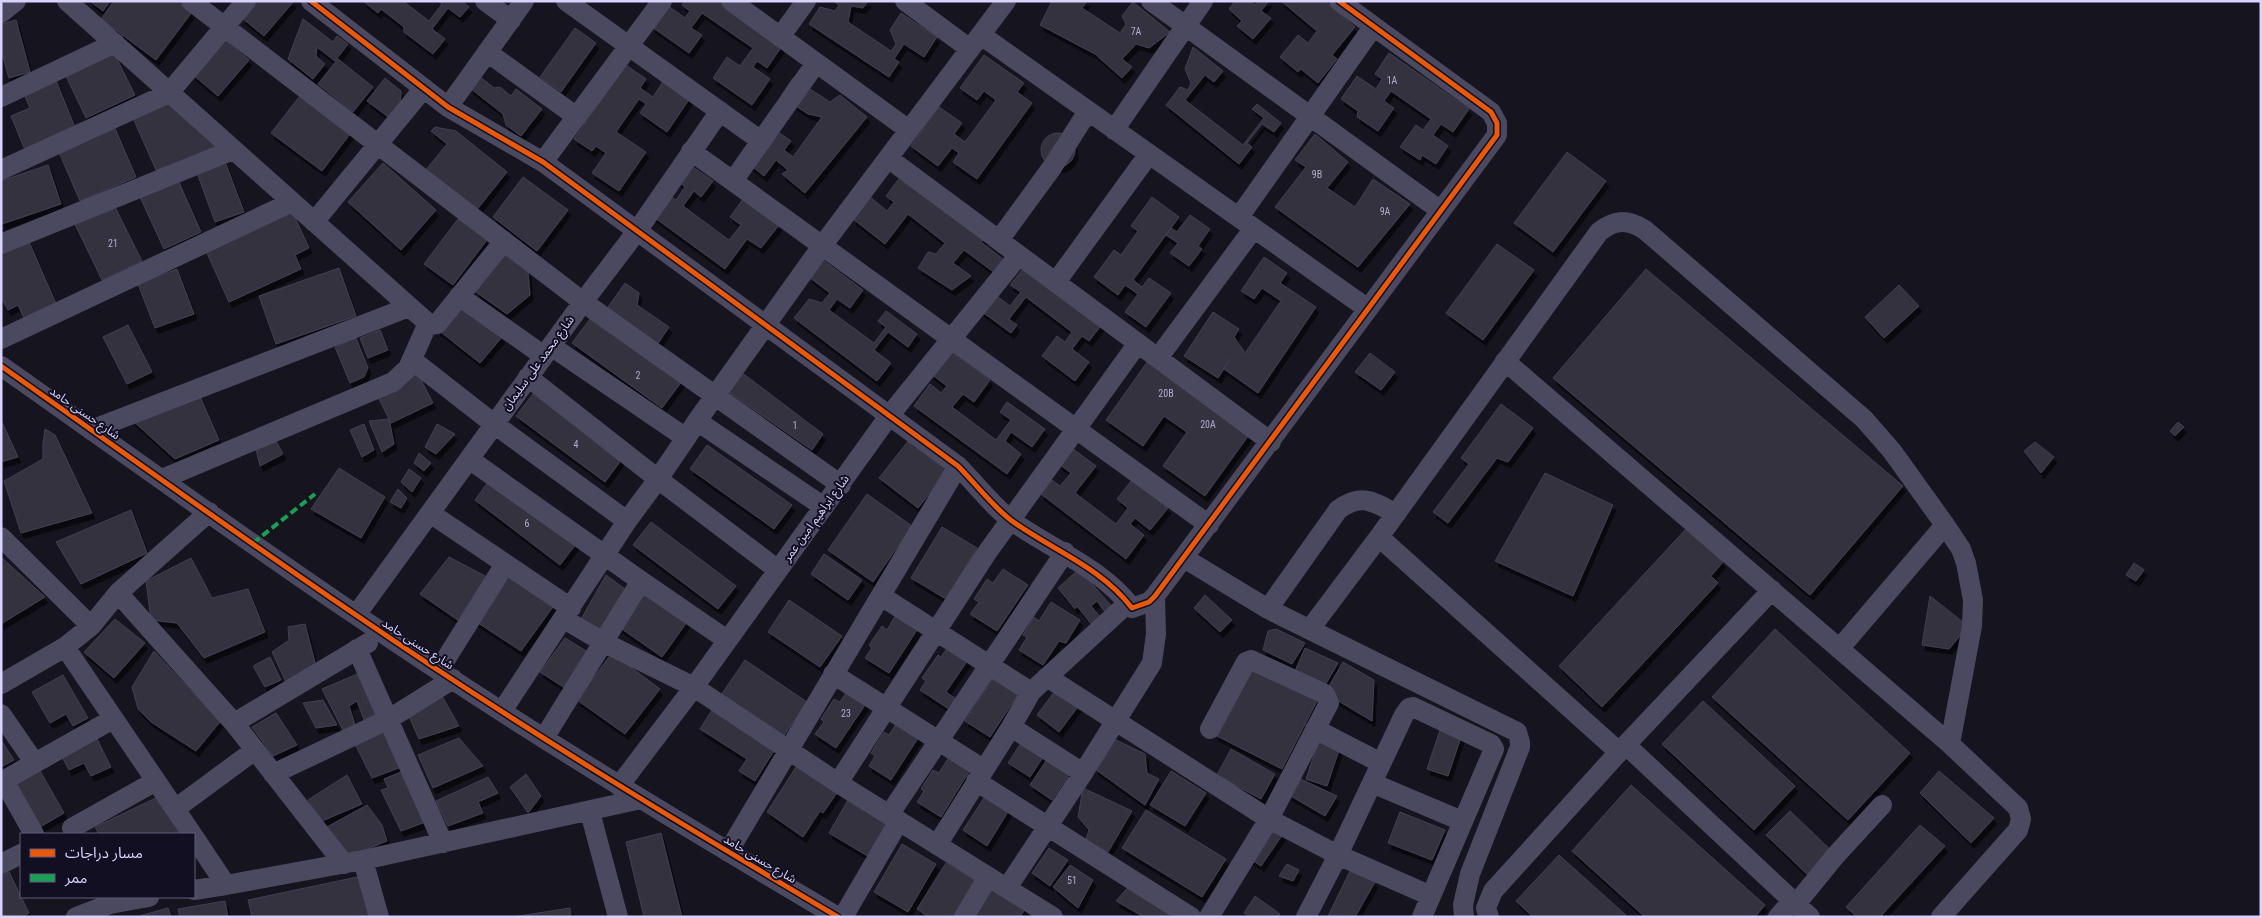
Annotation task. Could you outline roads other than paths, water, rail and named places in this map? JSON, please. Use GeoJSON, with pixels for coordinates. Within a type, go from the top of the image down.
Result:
{"type":"FeatureCollection","features":[{"type":"Feature","properties":{"kind":"street"},"geometry":{"type":"LineString","coordinates":[[1,13],[16,1]]}},
{"type":"Feature","properties":{"kind":"street"},"geometry":{"type":"LineString","coordinates":[[66,1],[428,323],[432,325],[437,324],[504,241]]}},
{"type":"Feature","properties":{"kind":"street"},"geometry":{"type":"LineString","coordinates":[[191,1],[583,302],[841,485]]}},
{"type":"Feature","properties":{"kind":"street"},"geometry":{"type":"LineString","coordinates":[[1,170],[169,93],[246,1]]}},
{"type":"Feature","properties":{"kind":"street"},"geometry":{"type":"LineString","coordinates":[[311,1],[335,9],[448,107],[543,162],[958,466],[1011,520],[1065,552],[1092,571],[1132,608],[1149,602],[1155,596],[1497,135],[1495,117],[1339,1]]}},
{"type":"Feature","properties":{"kind":"street"},"geometry":{"type":"LineString","coordinates":[[485,1],[511,20]]}},
{"type":"Feature","properties":{"kind":"street"},"geometry":{"type":"LineString","coordinates":[[448,107],[524,1]]}},
{"type":"Feature","properties":{"kind":"street"},"geometry":{"type":"LineString","coordinates":[[566,1],[762,141]]}},
{"type":"Feature","properties":{"kind":"street"},"geometry":{"type":"LineString","coordinates":[[543,162],[662,1]]}},
{"type":"Feature","properties":{"kind":"street"},"geometry":{"type":"LineString","coordinates":[[731,1],[909,130]]}},
{"type":"Feature","properties":{"kind":"street"},"geometry":{"type":"LineString","coordinates":[[780,37],[806,1]]}},
{"type":"Feature","properties":{"kind":"street"},"geometry":{"type":"LineString","coordinates":[[905,1],[1088,111],[1368,309]]}},
{"type":"Feature","properties":{"kind":"street"},"geometry":{"type":"LineString","coordinates":[[502,711],[606,556],[627,521],[658,479],[714,395],[822,246],[1006,1]]}},
{"type":"Feature","properties":{"kind":"street"},"geometry":{"type":"LineString","coordinates":[[1151,1],[1441,211]]}},
{"type":"Feature","properties":{"kind":"street"},"geometry":{"type":"LineString","coordinates":[[1114,130],[1203,1]]}},
{"type":"Feature","properties":{"kind":"street"},"geometry":{"type":"LineString","coordinates":[[1158,358],[1246,223],[1310,116],[1374,27]]}},
{"type":"Feature","properties":{"kind":"street"},"geometry":{"type":"LineString","coordinates":[[1,97],[115,43]]}},
{"type":"Feature","properties":{"kind":"street"},"geometry":{"type":"LineString","coordinates":[[487,52],[577,117]]}},
{"type":"Feature","properties":{"kind":"street"},"geometry":{"type":"LineString","coordinates":[[733,182],[816,63]]}},
{"type":"Feature","properties":{"kind":"street"},"geometry":{"type":"LineString","coordinates":[[314,222],[424,88]]}},
{"type":"Feature","properties":{"kind":"street","name":"شارع محمد على سليمان"},"geometry":{"type":"LineString","coordinates":[[356,615],[637,230],[720,111]]}},
{"type":"Feature","properties":{"kind":"street"},"geometry":{"type":"LineString","coordinates":[[999,240],[1054,166],[1088,111]]}},
{"type":"Feature","properties":{"kind":"street"},"geometry":{"type":"LineString","coordinates":[[1,244],[233,150]]}},
{"type":"Feature","properties":{"kind":"street"},"geometry":{"type":"LineString","coordinates":[[691,151],[1209,525]]}},
{"type":"Feature","properties":{"kind":"street"},"geometry":{"type":"LineString","coordinates":[[1056,282],[1149,154]]}},
{"type":"Feature","properties":{"kind":"street"},"geometry":{"type":"LineString","coordinates":[[888,158],[1271,442]]}},
{"type":"Feature","properties":{"kind":"street"},"geometry":{"type":"LineString","coordinates":[[1,338],[292,202]]}},
{"type":"Feature","properties":{"kind":"street"},"geometry":{"type":"LineString","coordinates":[[1310,629],[1396,514],[1599,232],[1608,225],[1620,221],[1634,223],[1645,230],[1864,419],[1892,451],[1961,549],[1971,580],[1973,600],[1972,626],[1950,744]]}},
{"type":"Feature","properties":{"kind":"street","name":"شارع ابراهيم امين عمر"},"geometry":{"type":"LineString","coordinates":[[619,786],[694,687],[889,416],[1019,255]]}},
{"type":"Feature","properties":{"kind":"street"},"geometry":{"type":"LineString","coordinates":[[459,296],[686,438]]}},
{"type":"Feature","properties":{"kind":"street"},"geometry":{"type":"LineString","coordinates":[[91,430],[409,306]]}},
{"type":"Feature","properties":{"kind":"street"},"geometry":{"type":"LineString","coordinates":[[162,479],[393,382],[403,374],[412,360],[428,323]]}},
{"type":"Feature","properties":{"kind":"street"},"geometry":{"type":"LineString","coordinates":[[838,783],[986,554],[1138,343]]}},
{"type":"Feature","properties":{"kind":"street"},"geometry":{"type":"LineString","coordinates":[[412,360],[494,424],[627,521]]}},
{"type":"Feature","properties":{"kind":"street"},"geometry":{"type":"LineString","coordinates":[[1505,361],[1950,744],[2018,808],[2021,819],[2018,830],[1941,917]]}},
{"type":"Feature","properties":{"kind":"street","name":"شارع حسنى حامد"},"geometry":{"type":"LineString","coordinates":[[1,366],[383,633],[641,800],[838,917]]}},
{"type":"Feature","properties":{"kind":"street"},"geometry":{"type":"LineString","coordinates":[[528,377],[778,570]]}},
{"type":"Feature","properties":{"kind":"street"},"geometry":{"type":"LineString","coordinates":[[697,421],[824,507]]}},
{"type":"Feature","properties":{"kind":"street"},"geometry":{"type":"LineString","coordinates":[[469,459],[727,640]]}},
{"type":"Feature","properties":{"kind":"street"},"geometry":{"type":"LineString","coordinates":[[728,852],[958,466]]}},
{"type":"Feature","properties":{"kind":"street"},"geometry":{"type":"LineString","coordinates":[[1268,609],[1338,510],[1347,503],[1356,500],[1370,500],[1396,514]]}},
{"type":"Feature","properties":{"kind":"street"},"geometry":{"type":"LineString","coordinates":[[1,684],[65,648],[91,626],[118,593],[209,512]]}},
{"type":"Feature","properties":{"kind":"street"},"geometry":{"type":"LineString","coordinates":[[430,513],[505,564],[603,642],[694,687],[838,783],[1007,888],[1043,914]]}},
{"type":"Feature","properties":{"kind":"street"},"geometry":{"type":"LineString","coordinates":[[1840,649],[1945,525]]}},
{"type":"Feature","properties":{"kind":"street"},"geometry":{"type":"LineString","coordinates":[[1,537],[91,626]]}},
{"type":"Feature","properties":{"kind":"street"},"geometry":{"type":"LineString","coordinates":[[1379,537],[1800,907]]}},
{"type":"Feature","properties":{"kind":"street"},"geometry":{"type":"LineString","coordinates":[[842,917],[894,818],[938,741],[1065,552]]}},
{"type":"Feature","properties":{"kind":"street"},"geometry":{"type":"LineString","coordinates":[[1184,558],[1268,609],[1513,729],[1519,737],[1520,747],[1470,874],[1463,905],[1464,917]]}},
{"type":"Feature","properties":{"kind":"street"},"geometry":{"type":"LineString","coordinates":[[273,774],[389,719],[446,674],[505,564]]}},
{"type":"Feature","properties":{"kind":"street"},"geometry":{"type":"LineString","coordinates":[[544,738],[641,581]]}},
{"type":"Feature","properties":{"kind":"street"},"geometry":{"type":"LineString","coordinates":[[1488,917],[1486,908],[1493,891],[1622,749],[1772,590]]}},
{"type":"Feature","properties":{"kind":"street"},"geometry":{"type":"LineString","coordinates":[[118,593],[234,723],[273,774],[353,862],[378,917]]}},
{"type":"Feature","properties":{"kind":"street"},"geometry":{"type":"LineString","coordinates":[[881,596],[1031,692]]}},
{"type":"Feature","properties":{"kind":"street"},"geometry":{"type":"LineString","coordinates":[[1007,888],[1152,664],[1156,634],[1155,596]]}},
{"type":"Feature","properties":{"kind":"street"},"geometry":{"type":"LineString","coordinates":[[937,845],[1031,692],[1128,603]]}},
{"type":"Feature","properties":{"kind":"street"},"geometry":{"type":"LineString","coordinates":[[234,723],[358,650],[383,633]]}},
{"type":"Feature","properties":{"kind":"street"},"geometry":{"type":"LineString","coordinates":[[65,648],[191,833]]}},
{"type":"Feature","properties":{"kind":"street"},"geometry":{"type":"LineString","coordinates":[[358,650],[443,843]]}},
{"type":"Feature","properties":{"kind":"street"},"geometry":{"type":"LineString","coordinates":[[1209,917],[1269,819],[1329,703],[1327,696],[1251,660],[1246,662],[1210,729]]}},
{"type":"Feature","properties":{"kind":"street"},"geometry":{"type":"LineString","coordinates":[[833,674],[938,741],[979,775],[1047,826],[1190,917]]}},
{"type":"Feature","properties":{"kind":"street"},"geometry":{"type":"LineString","coordinates":[[1047,677],[1269,819],[1338,855],[1431,896]]}},
{"type":"Feature","properties":{"kind":"street"},"geometry":{"type":"LineString","coordinates":[[1306,917],[1409,708],[1413,708],[1491,744],[1494,751],[1462,821],[1422,917]]}},
{"type":"Feature","properties":{"kind":"street"},"geometry":{"type":"LineString","coordinates":[[1,714],[34,762]]}},
{"type":"Feature","properties":{"kind":"street"},"geometry":{"type":"LineString","coordinates":[[33,833],[3,782],[34,762],[113,719]]}},
{"type":"Feature","properties":{"kind":"street"},"geometry":{"type":"LineString","coordinates":[[1011,727],[1083,773]]}},
{"type":"Feature","properties":{"kind":"street"},"geometry":{"type":"LineString","coordinates":[[1316,729],[1381,763]]}},
{"type":"Feature","properties":{"kind":"street"},"geometry":{"type":"LineString","coordinates":[[175,809],[255,750]]}},
{"type":"Feature","properties":{"kind":"street"},"geometry":{"type":"LineString","coordinates":[[69,832],[156,781]]}},
{"type":"Feature","properties":{"kind":"street"},"geometry":{"type":"LineString","coordinates":[[1372,783],[1462,821]]}},
{"type":"Feature","properties":{"kind":"street"},"geometry":{"type":"LineString","coordinates":[[195,890],[353,862],[641,800]]}},
{"type":"Feature","properties":{"kind":"street"},"geometry":{"type":"LineString","coordinates":[[1778,917],[1800,907],[1836,855],[1882,805]]}},
{"type":"Feature","properties":{"kind":"street"},"geometry":{"type":"LineString","coordinates":[[590,812],[618,917]]}},
{"type":"Feature","properties":{"kind":"street"},"geometry":{"type":"LineString","coordinates":[[195,839],[226,885]]}},
{"type":"Feature","properties":{"kind":"street"},"geometry":{"type":"LineString","coordinates":[[1,864],[20,854]]}},
{"type":"Feature","properties":{"kind":"street"},"geometry":{"type":"LineString","coordinates":[[964,917],[988,877]]}},
{"type":"Feature","properties":{"kind":"street"},"geometry":{"type":"LineString","coordinates":[[76,917],[108,900],[135,898]]}}]}
